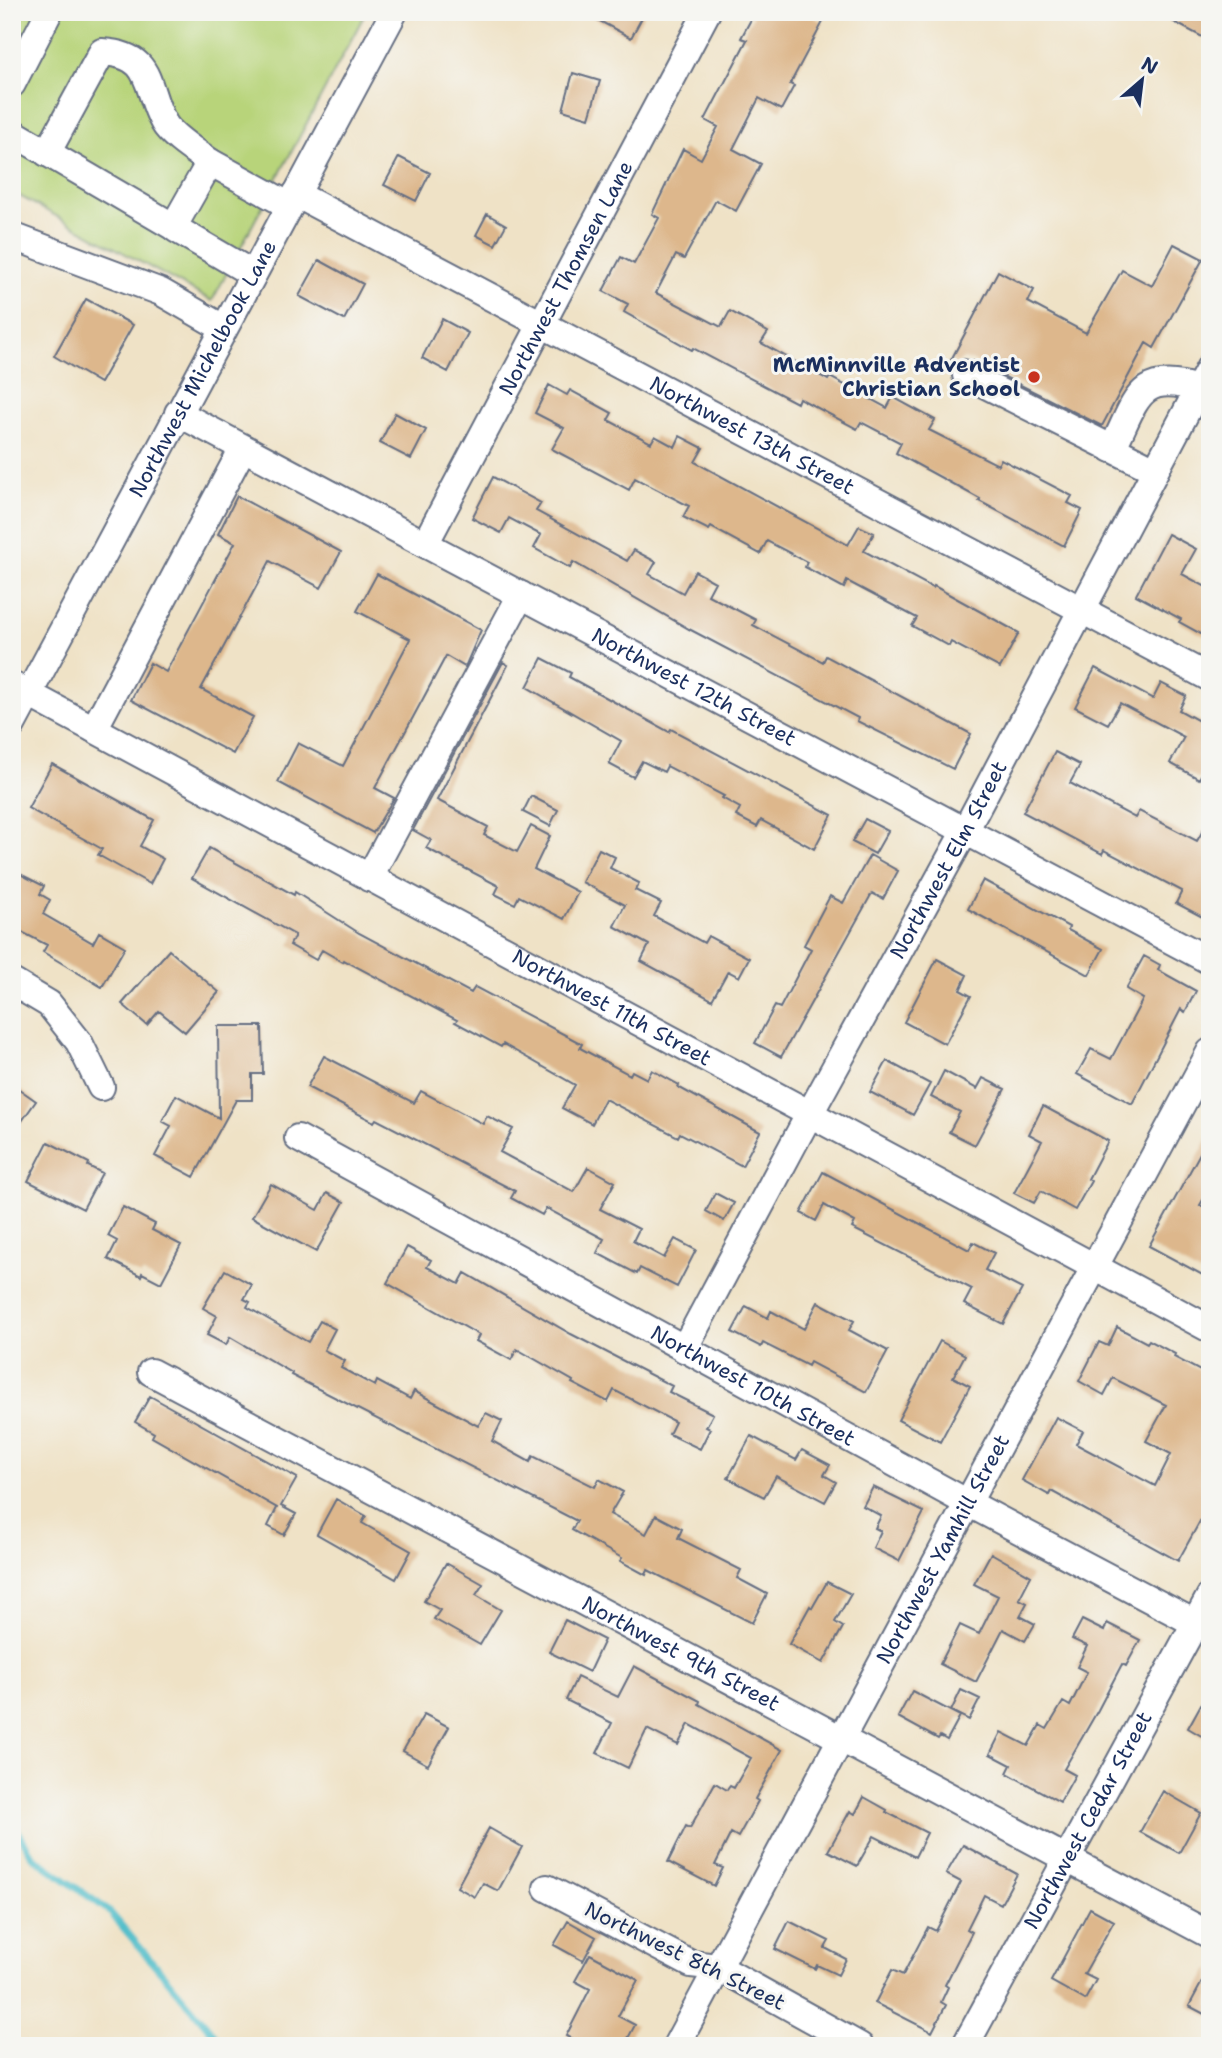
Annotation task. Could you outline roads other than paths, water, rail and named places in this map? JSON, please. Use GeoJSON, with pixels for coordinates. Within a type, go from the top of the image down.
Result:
{"type":"FeatureCollection","features":[{"type":"Feature","properties":{"kind":"street"},"geometry":{"type":"LineString","coordinates":[[12,84],[49,12]]}},
{"type":"Feature","properties":{"kind":"street","name":"Northwest Michelbook Lane"},"geometry":{"type":"LineString","coordinates":[[12,725],[21,689],[178,413],[394,12]]}},
{"type":"Feature","properties":{"kind":"street","name":"Northwest Thomsen Lane"},"geometry":{"type":"LineString","coordinates":[[425,544],[707,12]]}},
{"type":"Feature","properties":{"kind":"street","name":"Northwest 13th Street"},"geometry":{"type":"LineString","coordinates":[[47,153],[102,52],[121,53],[143,69],[165,126],[212,162],[542,324],[1210,678]]}},
{"type":"Feature","properties":{"kind":"street"},"geometry":{"type":"LineString","coordinates":[[12,132],[253,274]]}},
{"type":"Feature","properties":{"kind":"street"},"geometry":{"type":"LineString","coordinates":[[175,228],[212,162]]}},
{"type":"Feature","properties":{"kind":"street"},"geometry":{"type":"LineString","coordinates":[[12,236],[160,292],[223,328]]}},
{"type":"Feature","properties":{"kind":"street"},"geometry":{"type":"LineString","coordinates":[[966,374],[1155,470]]}},
{"type":"Feature","properties":{"kind":"street"},"geometry":{"type":"LineString","coordinates":[[1112,449],[1145,389],[1163,382],[1182,383],[1203,391]]}},
{"type":"Feature","properties":{"kind":"street","name":"Northwest Elm Street"},"geometry":{"type":"LineString","coordinates":[[684,1349],[808,1115],[965,831],[1155,470],[1203,391]]}},
{"type":"Feature","properties":{"kind":"street","name":"Northwest 12th Street"},"geometry":{"type":"LineString","coordinates":[[178,413],[1210,961]]}},
{"type":"Feature","properties":{"kind":"street"},"geometry":{"type":"LineString","coordinates":[[94,729],[243,447]]}},
{"type":"Feature","properties":{"kind":"street"},"geometry":{"type":"LineString","coordinates":[[369,878],[520,595]]}},
{"type":"Feature","properties":{"kind":"street","name":"Northwest 11th Street"},"geometry":{"type":"LineString","coordinates":[[21,689],[1210,1329]]}},
{"type":"Feature","properties":{"kind":"street"},"geometry":{"type":"LineString","coordinates":[[12,982],[49,1004],[79,1042],[101,1087]]}},
{"type":"Feature","properties":{"kind":"street","name":"Northwest Yamhill Street"},"geometry":{"type":"LineString","coordinates":[[676,2046],[1210,1052]]}},
{"type":"Feature","properties":{"kind":"street","name":"Northwest 10th Street"},"geometry":{"type":"LineString","coordinates":[[298,1138],[968,1503],[1203,1627]]}},
{"type":"Feature","properties":{"kind":"street","name":"Northwest 9th Street"},"geometry":{"type":"LineString","coordinates":[[151,1372],[1210,1935]]}},
{"type":"Feature","properties":{"kind":"street","name":"Northwest Cedar Street"},"geometry":{"type":"LineString","coordinates":[[965,2046],[1066,1858],[1203,1627],[1210,1596]]}},
{"type":"Feature","properties":{"kind":"street","name":"Northwest 8th Street"},"geometry":{"type":"LineString","coordinates":[[547,1888],[691,1964],[718,1967],[860,2046]]}},
{"type":"Feature","properties":{"kind":"waterway"},"geometry":{"type":"LineString","coordinates":[[12,1821],[33,1857],[109,1911],[224,2046]]}},
{"type":"Feature","properties":{"kind":"place","name":"McMinnville Adventist Christian School"},"geometry":{"type":"Point","coordinates":[1034,377]}}]}
